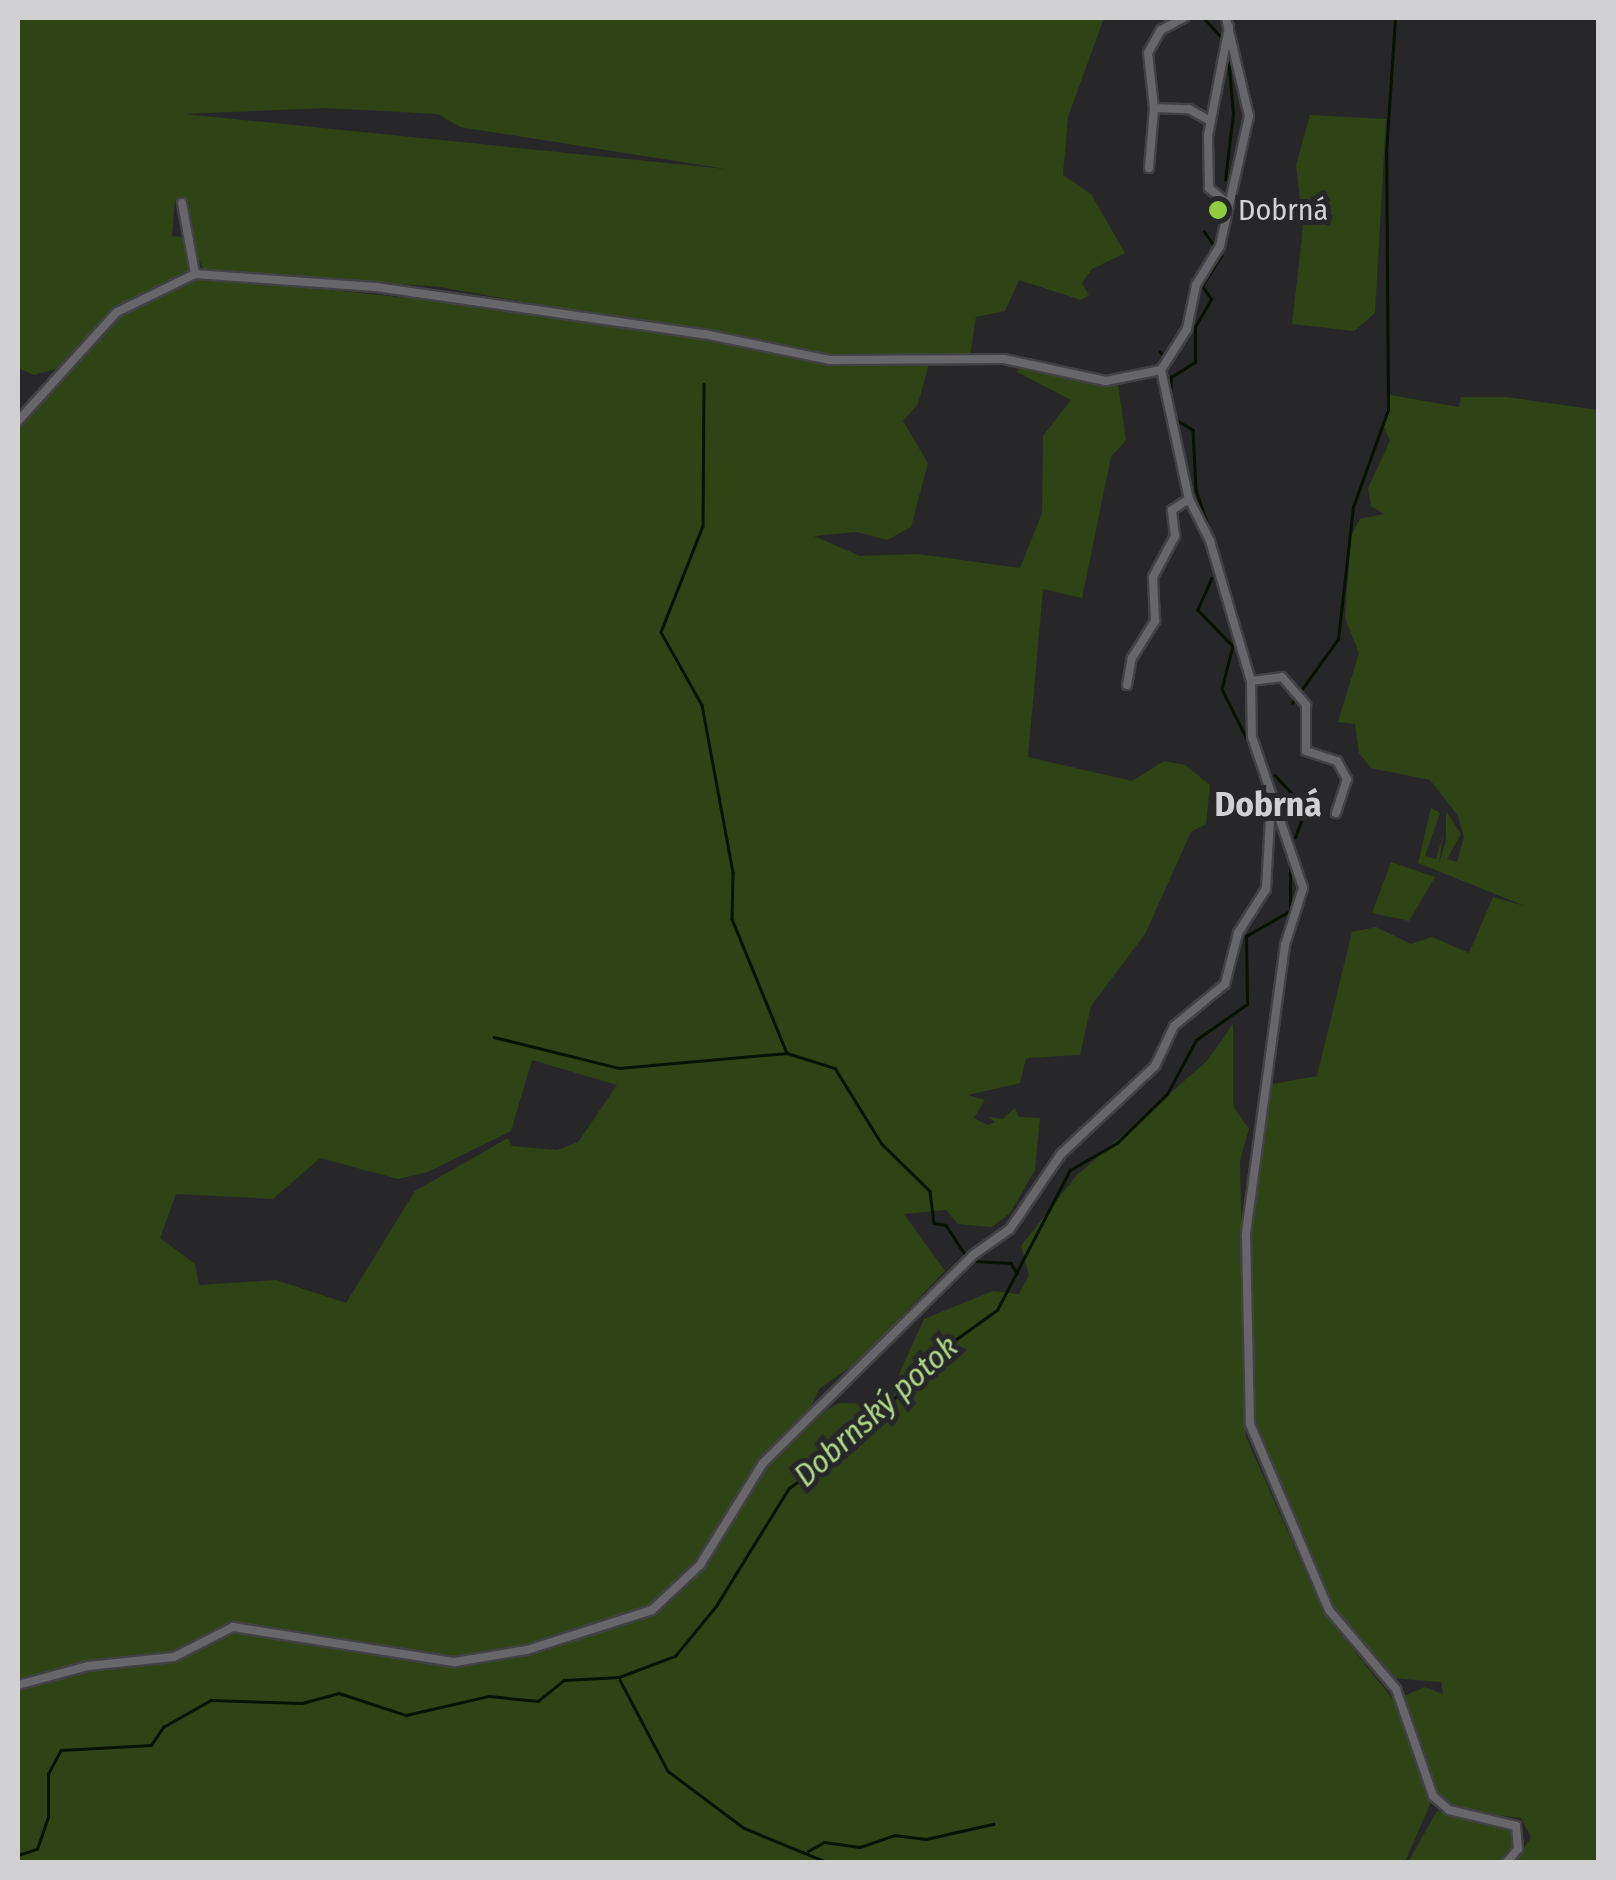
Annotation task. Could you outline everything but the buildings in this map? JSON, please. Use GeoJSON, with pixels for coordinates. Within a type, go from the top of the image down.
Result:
{"type":"FeatureCollection","features":[{"type":"Feature","properties":{"kind":"street"},"geometry":{"type":"LineString","coordinates":[[1150,168],[1154,108],[1148,54],[1161,30],[1184,18]]}},
{"type":"Feature","properties":{"kind":"street"},"geometry":{"type":"LineString","coordinates":[[1225,30],[1219,98],[1209,120],[1210,188],[1226,202]]}},
{"type":"Feature","properties":{"kind":"street"},"geometry":{"type":"LineString","coordinates":[[1225,30],[1249,116],[1226,202],[1220,246],[1196,285],[1190,324],[1161,370],[1189,499],[1210,541],[1251,680],[1252,737],[1302,888],[1285,944],[1246,1235],[1250,1424],[1329,1610],[1396,1689],[1433,1796],[1449,1810],[1516,1826],[1518,1849],[1507,1862]]}},
{"type":"Feature","properties":{"kind":"street"},"geometry":{"type":"LineString","coordinates":[[1154,108],[1189,108],[1209,120]]}},
{"type":"Feature","properties":{"kind":"street"},"geometry":{"type":"LineString","coordinates":[[182,202],[195,274]]}},
{"type":"Feature","properties":{"kind":"street"},"geometry":{"type":"LineString","coordinates":[[18,421],[117,312],[195,274],[376,287],[704,334],[830,360],[1004,359],[1106,381],[1161,370]]}},
{"type":"Feature","properties":{"kind":"street"},"geometry":{"type":"LineString","coordinates":[[1126,685],[1132,658],[1155,621],[1152,577],[1175,536],[1172,510],[1189,499]]}},
{"type":"Feature","properties":{"kind":"street"},"geometry":{"type":"LineString","coordinates":[[1251,680],[1282,677],[1298,694],[1306,752],[1337,761],[1347,779],[1336,813]]}},
{"type":"Feature","properties":{"kind":"street"},"geometry":{"type":"LineString","coordinates":[[18,1684],[174,1657],[232,1628],[455,1662],[527,1650],[652,1610],[700,1565],[764,1463],[972,1254],[1010,1229],[1060,1154],[1154,1066],[1174,1026],[1225,984],[1238,934],[1266,889],[1270,790]]}},
{"type":"Feature","properties":{"kind":"green space"},"geometry":{"type":"Polygon","coordinates":[[[18,18],[1104,18],[1068,117],[1063,175],[1091,194],[1125,253],[1092,269],[1082,283],[1089,295],[1081,300],[1019,280],[1005,311],[976,317],[970,356],[829,356],[440,287],[204,270],[192,246],[189,202],[175,201],[172,236],[184,237],[190,270],[120,308],[56,369],[34,375],[18,368],[18,18]],[[326,108],[184,114],[726,169],[460,127],[438,114],[326,108]]]}},
{"type":"Feature","properties":{"kind":"green space"},"geometry":{"type":"Polygon","coordinates":[[[1310,115],[1386,119],[1375,313],[1354,331],[1292,324],[1303,228],[1296,165],[1310,115]]]}},
{"type":"Feature","properties":{"kind":"green space"},"geometry":{"type":"Polygon","coordinates":[[[201,277],[518,309],[854,366],[929,364],[918,404],[903,421],[928,463],[911,527],[887,540],[857,532],[814,536],[860,556],[918,554],[1020,568],[1042,513],[1043,436],[1071,400],[1017,372],[1021,365],[1118,384],[1126,440],[1111,457],[1082,598],[1043,589],[1028,757],[1132,781],[1164,761],[1185,765],[1210,785],[1206,824],[1191,832],[1145,934],[1091,1006],[1080,1055],[1026,1058],[1020,1083],[968,1095],[985,1100],[974,1118],[988,1125],[995,1122],[988,1117],[1003,1119],[1015,1108],[1019,1117],[1040,1118],[1035,1170],[1010,1213],[992,1227],[958,1224],[946,1210],[904,1214],[945,1271],[859,1361],[819,1389],[808,1413],[761,1461],[698,1563],[650,1607],[526,1647],[455,1659],[232,1624],[173,1654],[87,1663],[18,1681],[18,426],[118,317],[201,277]],[[532,1060],[511,1131],[428,1172],[398,1179],[320,1158],[273,1199],[176,1194],[160,1238],[195,1264],[199,1285],[276,1280],[346,1303],[415,1191],[508,1138],[512,1146],[557,1150],[578,1142],[617,1085],[532,1060]]]}},
{"type":"Feature","properties":{"kind":"green space"},"geometry":{"type":"Polygon","coordinates":[[[1390,395],[1459,407],[1461,397],[1506,397],[1598,410],[1598,1862],[1516,1862],[1531,1837],[1521,1818],[1465,1811],[1438,1795],[1404,1696],[1425,1687],[1443,1694],[1441,1682],[1391,1678],[1331,1607],[1254,1416],[1250,1237],[1272,1084],[1317,1076],[1352,932],[1376,927],[1411,944],[1432,937],[1469,953],[1493,897],[1525,906],[1418,863],[1431,808],[1440,813],[1425,856],[1436,859],[1443,835],[1439,863],[1446,841],[1446,811],[1461,834],[1447,859],[1457,862],[1464,837],[1458,816],[1430,780],[1371,768],[1359,753],[1355,724],[1338,722],[1359,653],[1345,618],[1351,536],[1360,519],[1384,514],[1371,506],[1368,488],[1390,441],[1383,425],[1390,395]]]}},
{"type":"Feature","properties":{"kind":"green space"},"geometry":{"type":"Polygon","coordinates":[[[1391,862],[1435,877],[1409,921],[1372,913],[1391,862]]]}},
{"type":"Feature","properties":{"kind":"green space"},"geometry":{"type":"Polygon","coordinates":[[[1233,1024],[1233,1106],[1249,1129],[1240,1160],[1246,1437],[1323,1612],[1396,1703],[1431,1802],[1405,1862],[18,1862],[18,1688],[88,1669],[175,1660],[234,1631],[455,1665],[528,1653],[654,1613],[703,1567],[766,1465],[812,1418],[839,1403],[869,1404],[896,1381],[924,1319],[993,1291],[1019,1294],[1029,1275],[1021,1246],[1075,1177],[1207,1061],[1233,1024]]]}},
{"type":"Feature","properties":{"kind":"green space"},"geometry":{"type":"Polygon","coordinates":[[[1437,1811],[1514,1829],[1515,1845],[1502,1862],[1408,1862],[1437,1811]]]}},
{"type":"Feature","properties":{"kind":"waterway","name":"Dobrnský potok"},"geometry":{"type":"LineString","coordinates":[[1204,18],[1223,39]]}},
{"type":"Feature","properties":{"kind":"waterway"},"geometry":{"type":"LineString","coordinates":[[1292,703],[1338,639],[1353,507],[1388,410],[1386,154],[1395,18]]}},
{"type":"Feature","properties":{"kind":"waterway"},"geometry":{"type":"LineString","coordinates":[[1225,180],[1233,114],[1227,46]]}},
{"type":"Feature","properties":{"kind":"waterway","name":"Dobrnský potok"},"geometry":{"type":"LineString","coordinates":[[1204,231],[1215,247]]}},
{"type":"Feature","properties":{"kind":"waterway","name":"Dobrnský potok"},"geometry":{"type":"LineString","coordinates":[[1170,397],[1171,377],[1195,362],[1195,327],[1211,299],[1202,286],[1221,256]]}},
{"type":"Feature","properties":{"kind":"waterway"},"geometry":{"type":"LineString","coordinates":[[704,384],[703,526],[661,632],[702,705],[733,873],[732,919],[787,1053],[835,1068],[882,1144],[930,1191],[934,1223],[946,1225],[966,1256]]}},
{"type":"Feature","properties":{"kind":"waterway","name":"Dobrnský potok"},"geometry":{"type":"LineString","coordinates":[[1175,419],[1193,430],[1196,490],[1218,554]]}},
{"type":"Feature","properties":{"kind":"waterway","name":"Dobrnský potok"},"geometry":{"type":"LineString","coordinates":[[1212,578],[1198,610],[1233,646],[1222,689],[1250,745]]}},
{"type":"Feature","properties":{"kind":"waterway","name":"Dobrnský potok"},"geometry":{"type":"LineString","coordinates":[[1275,775],[1306,809],[1296,837]]}},
{"type":"Feature","properties":{"kind":"waterway","name":"Dobrnský potok"},"geometry":{"type":"LineString","coordinates":[[18,1855],[37,1849],[48,1817],[48,1774],[61,1750],[151,1745],[163,1727],[211,1700],[302,1703],[339,1693],[406,1715],[489,1696],[538,1701],[564,1680],[619,1677],[675,1656],[716,1606],[789,1488],[845,1449],[941,1350],[997,1310],[1070,1170],[1117,1143],[1167,1094],[1196,1040],[1247,1004],[1246,936],[1290,911],[1290,861]]}},
{"type":"Feature","properties":{"kind":"waterway"},"geometry":{"type":"LineString","coordinates":[[494,1037],[619,1068],[787,1053]]}},
{"type":"Feature","properties":{"kind":"waterway"},"geometry":{"type":"LineString","coordinates":[[972,1261],[1011,1263],[1017,1273]]}},
{"type":"Feature","properties":{"kind":"waterway"},"geometry":{"type":"LineString","coordinates":[[620,1680],[668,1771],[744,1828],[827,1862]]}},
{"type":"Feature","properties":{"kind":"waterway"},"geometry":{"type":"LineString","coordinates":[[808,1851],[824,1842],[860,1847],[894,1835],[926,1839],[993,1824]]}},
{"type":"Feature","properties":{"kind":"place","name":"Dobrná"},"geometry":{"type":"Point","coordinates":[1218,210]}},
{"type":"Feature","properties":{"kind":"district","name":"Dobrná"},"geometry":{"type":"Point","coordinates":[1268,804]}}]}
